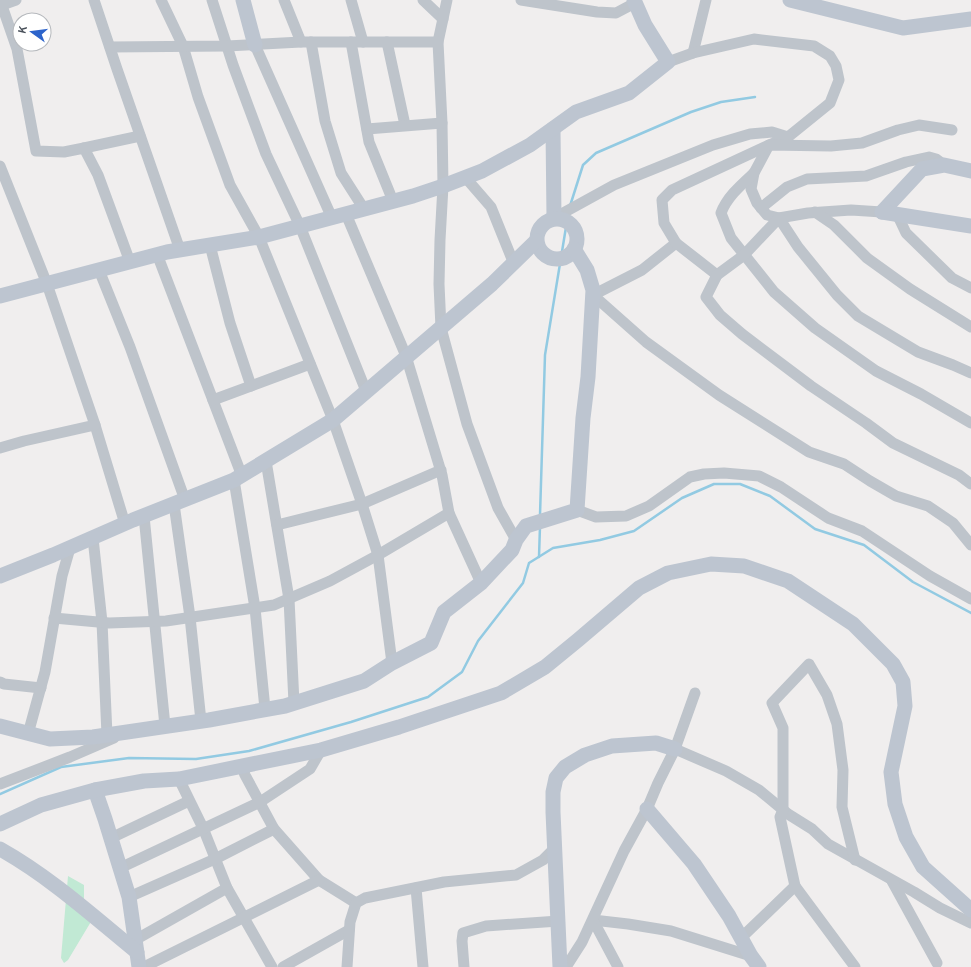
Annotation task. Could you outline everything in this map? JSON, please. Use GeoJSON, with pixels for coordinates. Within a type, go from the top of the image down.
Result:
{"type":"FeatureCollection","features":[{"type":"Feature","properties":{"kind":"street"},"geometry":{"type":"LineString","coordinates":[[16,0],[1,2],[16,49],[36,151],[64,152],[140,136]]}},
{"type":"Feature","properties":{"kind":"street"},"geometry":{"type":"LineString","coordinates":[[94,0],[180,250]]}},
{"type":"Feature","properties":{"kind":"street"},"geometry":{"type":"LineString","coordinates":[[161,0],[183,46],[198,97],[230,185],[259,237],[333,420],[378,555],[392,663]]}},
{"type":"Feature","properties":{"kind":"street"},"geometry":{"type":"LineString","coordinates":[[212,0],[266,154],[300,226],[366,392]]}},
{"type":"Feature","properties":{"kind":"street"},"geometry":{"type":"LineString","coordinates":[[243,0],[255,45],[332,218]]}},
{"type":"Feature","properties":{"kind":"street"},"geometry":{"type":"LineString","coordinates":[[284,0],[306,42],[325,121],[341,173],[364,209]]}},
{"type":"Feature","properties":{"kind":"street"},"geometry":{"type":"LineString","coordinates":[[350,0],[363,42]]}},
{"type":"Feature","properties":{"kind":"street"},"geometry":{"type":"LineString","coordinates":[[423,0],[443,19]]}},
{"type":"Feature","properties":{"kind":"street"},"geometry":{"type":"LineString","coordinates":[[447,0],[438,42],[443,186],[439,284],[441,328],[466,424],[498,508],[516,540]]}},
{"type":"Feature","properties":{"kind":"street"},"geometry":{"type":"LineString","coordinates":[[521,0],[597,12],[616,13],[634,1],[645,25],[668,62]]}},
{"type":"Feature","properties":{"kind":"street"},"geometry":{"type":"LineString","coordinates":[[693,53],[706,0]]}},
{"type":"Feature","properties":{"kind":"street"},"geometry":{"type":"LineString","coordinates":[[790,0],[903,28],[971,19]]}},
{"type":"Feature","properties":{"kind":"street"},"geometry":{"type":"LineString","coordinates":[[0,296],[157,254],[259,237],[443,186],[482,171],[530,145],[576,112],[629,93],[668,62],[693,53],[754,39],[814,46],[830,56],[836,66],[839,80],[830,103],[788,137],[672,190],[662,200],[664,223],[676,243],[717,275]]}},
{"type":"Feature","properties":{"kind":"street"},"geometry":{"type":"LineString","coordinates":[[110,48],[227,46],[306,42],[438,42]]}},
{"type":"Feature","properties":{"kind":"street"},"geometry":{"type":"LineString","coordinates":[[351,42],[369,142],[393,201]]}},
{"type":"Feature","properties":{"kind":"street"},"geometry":{"type":"LineString","coordinates":[[387,42],[405,126]]}},
{"type":"Feature","properties":{"kind":"street"},"geometry":{"type":"LineString","coordinates":[[367,129],[442,123]]}},
{"type":"Feature","properties":{"kind":"street"},"geometry":{"type":"LineString","coordinates":[[769,145],[831,146],[862,143],[898,130],[919,125],[952,130]]}},
{"type":"Feature","properties":{"kind":"street"},"geometry":{"type":"LineString","coordinates":[[553,129],[554,218]]}},
{"type":"Feature","properties":{"kind":"street"},"geometry":{"type":"LineString","coordinates":[[554,218],[567,221],[572,225],[577,237],[574,249],[565,257],[552,258],[541,252],[536,241],[536,234],[543,223],[614,185],[713,145],[750,134],[772,132],[788,137]]}},
{"type":"Feature","properties":{"kind":"street"},"geometry":{"type":"LineString","coordinates":[[769,145],[754,173],[751,189],[761,208],[767,215],[779,218],[815,212],[851,210],[882,212],[971,226]]}},
{"type":"Feature","properties":{"kind":"street"},"geometry":{"type":"LineString","coordinates":[[84,148],[98,175],[130,262]]}},
{"type":"Feature","properties":{"kind":"street"},"geometry":{"type":"LineString","coordinates":[[761,208],[787,187],[806,179],[866,176],[906,162],[929,157],[936,159],[944,165]]}},
{"type":"Feature","properties":{"kind":"street"},"geometry":{"type":"LineString","coordinates":[[882,212],[922,169],[944,165],[971,171]]}},
{"type":"Feature","properties":{"kind":"street"},"geometry":{"type":"LineString","coordinates":[[0,166],[47,284],[95,425],[125,524]]}},
{"type":"Feature","properties":{"kind":"street"},"geometry":{"type":"LineString","coordinates":[[754,173],[724,204],[720,213],[731,238],[774,292],[815,328],[876,371],[921,394],[971,423]]}},
{"type":"Feature","properties":{"kind":"street"},"geometry":{"type":"LineString","coordinates":[[465,177],[491,207],[514,264]]}},
{"type":"Feature","properties":{"kind":"street"},"geometry":{"type":"LineString","coordinates":[[815,212],[834,225],[867,258],[910,289],[971,327]]}},
{"type":"Feature","properties":{"kind":"street"},"geometry":{"type":"LineString","coordinates":[[346,214],[406,356],[441,470],[449,513],[482,582]]}},
{"type":"Feature","properties":{"kind":"street"},"geometry":{"type":"LineString","coordinates":[[897,214],[906,232],[952,278],[971,288]]}},
{"type":"Feature","properties":{"kind":"street"},"geometry":{"type":"LineString","coordinates":[[779,218],[744,254],[717,275],[706,297],[720,315],[742,334],[811,386],[893,443],[959,475],[971,484]]}},
{"type":"Feature","properties":{"kind":"street"},"geometry":{"type":"LineString","coordinates":[[779,218],[798,247],[837,296],[858,316],[918,352],[971,373]]}},
{"type":"Feature","properties":{"kind":"street"},"geometry":{"type":"LineString","coordinates":[[0,576],[238,478],[333,420],[514,264],[536,241]]}},
{"type":"Feature","properties":{"kind":"street"},"geometry":{"type":"LineString","coordinates":[[593,295],[642,270],[676,243]]}},
{"type":"Feature","properties":{"kind":"street"},"geometry":{"type":"LineString","coordinates":[[210,245],[230,323],[251,386]]}},
{"type":"Feature","properties":{"kind":"street"},"geometry":{"type":"LineString","coordinates":[[574,249],[587,270],[593,290],[588,376],[583,418],[577,510]]}},
{"type":"Feature","properties":{"kind":"street"},"geometry":{"type":"LineString","coordinates":[[157,254],[213,400],[238,478],[265,710]]}},
{"type":"Feature","properties":{"kind":"street"},"geometry":{"type":"LineString","coordinates":[[100,270],[130,347],[180,502],[201,721]]}},
{"type":"Feature","properties":{"kind":"street"},"geometry":{"type":"LineString","coordinates":[[593,295],[646,342],[719,395],[809,452],[844,464],[896,496],[928,506],[953,523],[971,544]]}},
{"type":"Feature","properties":{"kind":"street"},"geometry":{"type":"LineString","coordinates":[[213,400],[310,364]]}},
{"type":"Feature","properties":{"kind":"street"},"geometry":{"type":"LineString","coordinates":[[0,448],[95,425]]}},
{"type":"Feature","properties":{"kind":"street"},"geometry":{"type":"LineString","coordinates":[[266,461],[289,599],[294,703]]}},
{"type":"Feature","properties":{"kind":"street"},"geometry":{"type":"LineString","coordinates":[[277,526],[362,504],[441,470]]}},
{"type":"Feature","properties":{"kind":"street"},"geometry":{"type":"LineString","coordinates":[[0,726],[50,739],[128,732],[265,710],[294,703],[364,681],[392,663],[432,643],[444,612],[482,582],[512,550],[516,540],[526,526],[577,510],[596,517],[626,516],[649,506],[690,477],[704,474],[724,473],[759,476],[781,487],[828,518],[862,531],[930,576],[971,599]]}},
{"type":"Feature","properties":{"kind":"street"},"geometry":{"type":"LineString","coordinates":[[54,618],[102,622],[166,621],[274,605],[330,581],[378,555],[449,513]]}},
{"type":"Feature","properties":{"kind":"street"},"geometry":{"type":"LineString","coordinates":[[144,516],[165,726]]}},
{"type":"Feature","properties":{"kind":"street"},"geometry":{"type":"LineString","coordinates":[[93,538],[102,622],[107,734]]}},
{"type":"Feature","properties":{"kind":"street"},"geometry":{"type":"LineString","coordinates":[[28,734],[45,672],[62,576],[70,548]]}},
{"type":"Feature","properties":{"kind":"street"},"geometry":{"type":"LineString","coordinates":[[0,824],[41,805],[95,790],[144,781],[179,779],[321,750],[399,728],[501,693],[545,667],[639,588],[668,573],[711,564],[744,566],[788,581],[847,619],[893,664],[903,682],[905,706],[891,772],[895,804],[906,837],[923,867],[971,910]]}},
{"type":"Feature","properties":{"kind":"street"},"geometry":{"type":"LineString","coordinates":[[854,860],[842,808],[843,770],[837,724],[827,695],[809,664],[772,703],[783,728],[783,810],[780,817],[795,886],[855,967]]}},
{"type":"Feature","properties":{"kind":"street"},"geometry":{"type":"LineString","coordinates":[[0,682],[4,684],[41,688]]}},
{"type":"Feature","properties":{"kind":"street"},"geometry":{"type":"LineString","coordinates":[[566,967],[582,942],[624,851],[647,809],[675,749],[695,693]]}},
{"type":"Feature","properties":{"kind":"street"},"geometry":{"type":"LineString","coordinates":[[0,784],[70,757],[128,732]]}},
{"type":"Feature","properties":{"kind":"street"},"geometry":{"type":"LineString","coordinates":[[560,967],[553,792],[556,778],[566,766],[585,755],[612,746],[656,743],[675,749],[726,770],[759,790],[783,810],[812,829],[828,844],[940,908],[971,923]]}},
{"type":"Feature","properties":{"kind":"street"},"geometry":{"type":"LineString","coordinates":[[120,868],[260,802],[310,769],[321,750]]}},
{"type":"Feature","properties":{"kind":"street"},"geometry":{"type":"LineString","coordinates":[[242,767],[274,829],[319,880],[356,903]]}},
{"type":"Feature","properties":{"kind":"street"},"geometry":{"type":"LineString","coordinates":[[179,779],[203,828],[227,888],[272,967]]}},
{"type":"Feature","properties":{"kind":"street"},"geometry":{"type":"LineString","coordinates":[[95,790],[129,897],[137,953]]}},
{"type":"Feature","properties":{"kind":"street"},"geometry":{"type":"LineString","coordinates":[[111,838],[189,801]]}},
{"type":"Feature","properties":{"kind":"street"},"geometry":{"type":"LineString","coordinates":[[647,809],[694,864],[729,916],[755,962]]}},
{"type":"Feature","properties":{"kind":"street"},"geometry":{"type":"LineString","coordinates":[[129,897],[215,858],[274,829]]}},
{"type":"Feature","properties":{"kind":"street"},"geometry":{"type":"LineString","coordinates":[[347,967],[350,922],[356,903],[365,898],[444,882],[516,875],[543,860],[555,848]]}},
{"type":"Feature","properties":{"kind":"street"},"geometry":{"type":"LineString","coordinates":[[0,849],[66,894],[137,953]]}},
{"type":"Feature","properties":{"kind":"street"},"geometry":{"type":"LineString","coordinates":[[144,967],[319,880]]}},
{"type":"Feature","properties":{"kind":"street"},"geometry":{"type":"LineString","coordinates":[[892,880],[937,963]]}},
{"type":"Feature","properties":{"kind":"street"},"geometry":{"type":"LineString","coordinates":[[741,938],[795,886]]}},
{"type":"Feature","properties":{"kind":"street"},"geometry":{"type":"LineString","coordinates":[[137,953],[227,888]]}},
{"type":"Feature","properties":{"kind":"street"},"geometry":{"type":"LineString","coordinates":[[416,888],[423,967]]}},
{"type":"Feature","properties":{"kind":"street"},"geometry":{"type":"LineString","coordinates":[[593,920],[671,931],[755,962]]}},
{"type":"Feature","properties":{"kind":"street"},"geometry":{"type":"LineString","coordinates":[[593,920],[618,967]]}},
{"type":"Feature","properties":{"kind":"street"},"geometry":{"type":"LineString","coordinates":[[464,967],[462,941],[463,933],[486,926],[559,921]]}},
{"type":"Feature","properties":{"kind":"street"},"geometry":{"type":"LineString","coordinates":[[283,967],[349,930]]}},
{"type":"Feature","properties":{"kind":"green space"},"geometry":{"type":"Polygon","coordinates":[[[68,876],[84,885],[84,909],[98,910],[68,960],[64,963],[61,958],[68,876]]]}},
{"type":"Feature","properties":{"kind":"waterway"},"geometry":{"type":"LineString","coordinates":[[570,206],[583,165],[596,153],[691,112],[721,102],[755,97]]}},
{"type":"Feature","properties":{"kind":"waterway"},"geometry":{"type":"LineString","coordinates":[[540,515],[545,355],[568,215]]}},
{"type":"Feature","properties":{"kind":"waterway"},"geometry":{"type":"LineString","coordinates":[[0,794],[61,767],[129,758],[196,759],[249,751],[351,722],[428,697],[462,672],[478,641],[523,583],[529,563],[553,548],[600,540],[634,531],[682,498],[714,484],[740,484],[770,496],[815,529],[864,545],[913,582],[971,613]]}},
{"type":"Feature","properties":{"kind":"waterway"},"geometry":{"type":"LineString","coordinates":[[539,557],[540,526]]}}]}
